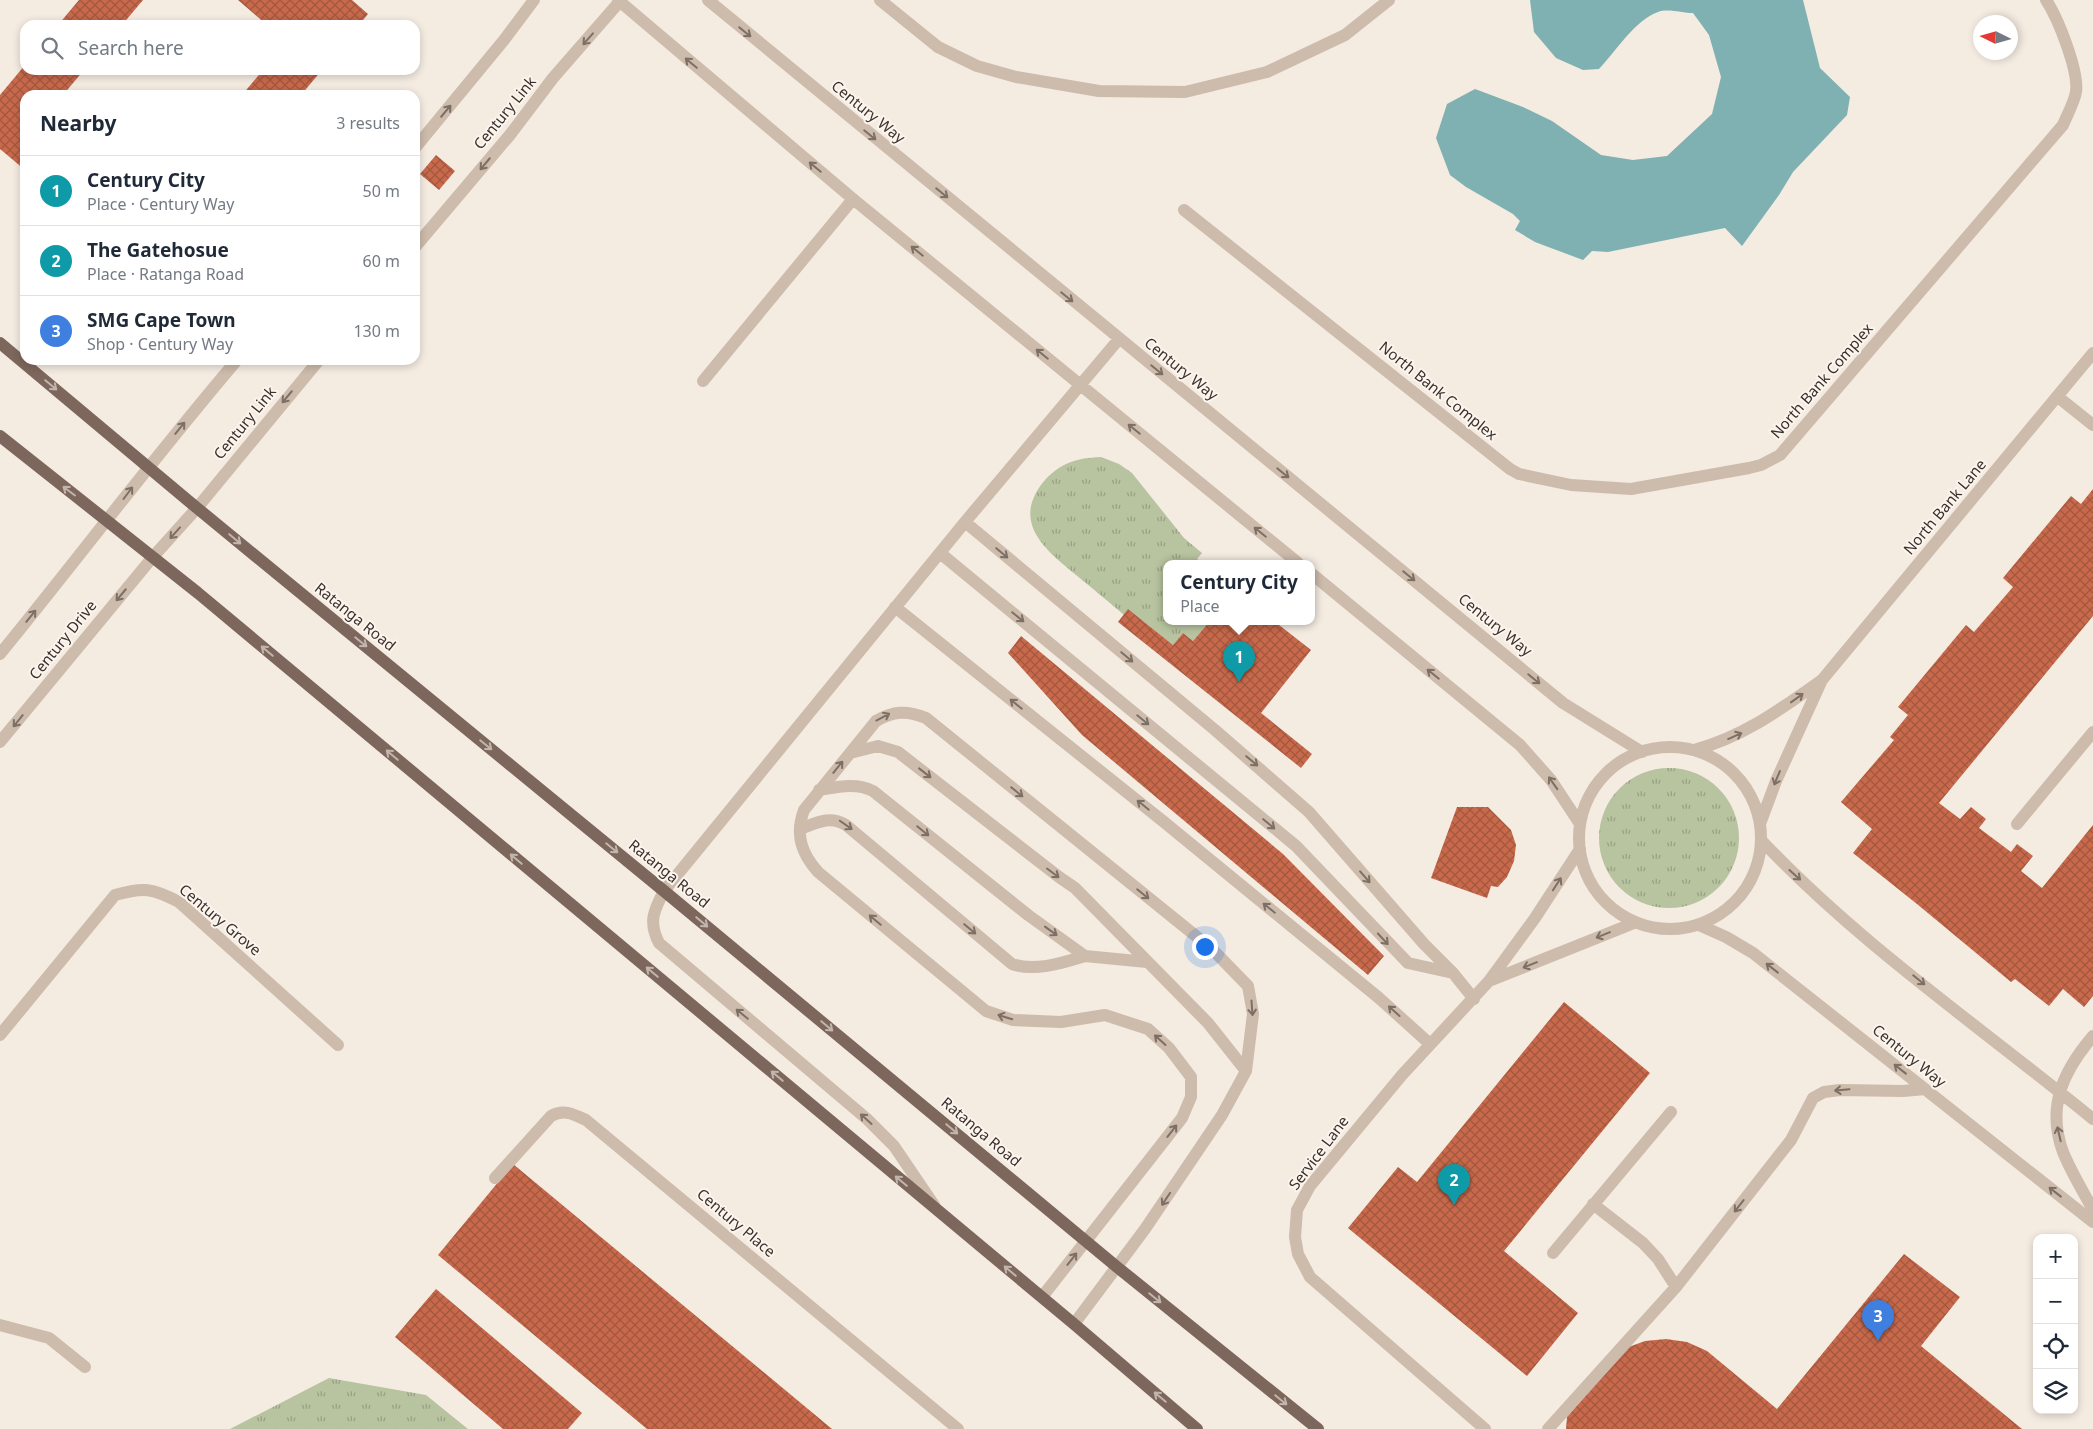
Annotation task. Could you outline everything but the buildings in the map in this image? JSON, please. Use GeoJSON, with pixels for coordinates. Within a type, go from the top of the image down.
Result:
{"type":"FeatureCollection","features":[{"type":"Feature","properties":{"kind":"main road","name":"Ratanga Road"},"geometry":{"type":"LineString","coordinates":[[0,343],[20,360]]}},
{"type":"Feature","properties":{"kind":"main road","name":"Ratanga Road"},"geometry":{"type":"LineString","coordinates":[[27,365],[197,508],[664,891],[1117,1267],[1318,1429]]}},
{"type":"Feature","properties":{"kind":"main road"},"geometry":{"type":"LineString","coordinates":[[0,436],[206,599],[1042,1297],[1197,1429]]}},
{"type":"Feature","properties":{"kind":"street"},"geometry":{"type":"LineString","coordinates":[[420,142],[504,40],[534,0]]}},
{"type":"Feature","properties":{"kind":"street","name":"Century Way"},"geometry":{"type":"LineString","coordinates":[[708,0],[1119,340],[1563,703],[1642,752]]}},
{"type":"Feature","properties":{"kind":"street"},"geometry":{"type":"LineString","coordinates":[[880,0],[938,47],[977,66],[1016,77],[1099,90],[1185,92],[1267,72],[1345,35],[1389,0]]}},
{"type":"Feature","properties":{"kind":"street"},"geometry":{"type":"LineString","coordinates":[[620,1],[853,199],[1294,560]]}},
{"type":"Feature","properties":{"kind":"street","name":"Century Link"},"geometry":{"type":"LineString","coordinates":[[420,241],[509,136],[553,78],[620,1]]}},
{"type":"Feature","properties":{"kind":"street","name":"North Bank Complex"},"geometry":{"type":"LineString","coordinates":[[1184,210],[1502,463],[1520,474],[1571,485],[1631,489],[1749,468],[1761,465],[1780,455],[2063,125],[2076,93],[2076,82],[2071,58],[2051,2]]}},
{"type":"Feature","properties":{"kind":"street"},"geometry":{"type":"LineString","coordinates":[[703,381],[853,199]]}},
{"type":"Feature","properties":{"kind":"street"},"geometry":{"type":"LineString","coordinates":[[939,1212],[894,1146],[867,1119],[659,943],[654,933],[653,916],[664,891],[965,522],[1119,340]]}},
{"type":"Feature","properties":{"kind":"street","name":"North Bank Lane"},"geometry":{"type":"LineString","coordinates":[[1694,750],[1714,745],[1740,734],[1772,716],[1822,680],[2058,397],[2093,352]]}},
{"type":"Feature","properties":{"kind":"street"},"geometry":{"type":"LineString","coordinates":[[0,654],[149,466],[233,365]]}},
{"type":"Feature","properties":{"kind":"street","name":"Century Link"},"geometry":{"type":"LineString","coordinates":[[152,558],[197,508],[315,365]]}},
{"type":"Feature","properties":{"kind":"street"},"geometry":{"type":"LineString","coordinates":[[2058,397],[2093,425]]}},
{"type":"Feature","properties":{"kind":"street"},"geometry":{"type":"LineString","coordinates":[[965,522],[1282,786],[1309,812],[1424,944],[1454,973],[1474,999]]}},
{"type":"Feature","properties":{"kind":"street"},"geometry":{"type":"LineString","coordinates":[[940,553],[1296,846],[1408,964],[1454,973]]}},
{"type":"Feature","properties":{"kind":"street","name":"Century Drive"},"geometry":{"type":"LineString","coordinates":[[0,742],[152,558]]}},
{"type":"Feature","properties":{"kind":"street"},"geometry":{"type":"LineString","coordinates":[[1315,576],[1520,745],[1551,780],[1580,824]]}},
{"type":"Feature","properties":{"kind":"street"},"geometry":{"type":"LineString","coordinates":[[895,607],[1172,828],[1379,998],[1430,1044]]}},
{"type":"Feature","properties":{"kind":"street","name":"North Bank Lane"},"geometry":{"type":"LineString","coordinates":[[1760,824],[1776,781],[1822,680]]}},
{"type":"Feature","properties":{"kind":"street"},"geometry":{"type":"LineString","coordinates":[[1042,1297],[1182,1118],[1191,1097],[1191,1077],[1169,1048],[1148,1029],[1105,1015],[1061,1022],[1013,1020],[986,1011],[818,872],[807,859],[802,849],[800,829],[800,820],[804,810],[876,721],[889,714],[899,712],[914,713],[926,718],[1212,949],[1248,986],[1253,1014],[1246,1071],[1222,1115],[1145,1229],[1074,1324]]}},
{"type":"Feature","properties":{"kind":"street"},"geometry":{"type":"LineString","coordinates":[[2017,824],[2093,732]]}},
{"type":"Feature","properties":{"kind":"street"},"geometry":{"type":"LineString","coordinates":[[850,752],[878,746],[898,752],[1075,888],[1208,1023],[1246,1071]]}},
{"type":"Feature","properties":{"kind":"street"},"geometry":{"type":"LineString","coordinates":[[1662,747],[1694,750],[1718,761],[1738,778],[1752,799],[1760,824],[1761,840],[1756,866],[1745,890],[1737,900],[1722,914],[1699,925],[1677,930],[1663,930],[1634,923],[1610,908],[1597,893],[1587,877],[1580,849],[1580,824],[1587,800],[1601,779],[1620,762],[1642,752],[1662,747]]}},
{"type":"Feature","properties":{"kind":"street"},"geometry":{"type":"LineString","coordinates":[[820,790],[857,786],[873,791],[1028,915],[1085,956]]}},
{"type":"Feature","properties":{"kind":"street"},"geometry":{"type":"LineString","coordinates":[[800,829],[827,820],[841,822],[1012,964],[1024,967],[1056,964],[1085,956],[1147,962]]}},
{"type":"Feature","properties":{"kind":"street"},"geometry":{"type":"LineString","coordinates":[[1761,840],[1791,872],[1853,927],[2014,1058],[2093,1118]]}},
{"type":"Feature","properties":{"kind":"street","name":"Service Lane"},"geometry":{"type":"LineString","coordinates":[[1485,1429],[1310,1277],[1298,1254],[1295,1238],[1297,1210],[1310,1186],[1430,1044],[1489,981],[1535,918],[1580,849]]}},
{"type":"Feature","properties":{"kind":"street","name":"Century Grove"},"geometry":{"type":"LineString","coordinates":[[0,1035],[115,895],[134,889],[158,891],[179,902],[338,1045]]}},
{"type":"Feature","properties":{"kind":"street","name":"Service Lane"},"geometry":{"type":"LineString","coordinates":[[1489,981],[1634,923]]}},
{"type":"Feature","properties":{"kind":"street","name":"Century Way"},"geometry":{"type":"LineString","coordinates":[[1699,925],[1726,937],[1753,953],[2093,1222]]}},
{"type":"Feature","properties":{"kind":"street"},"geometry":{"type":"LineString","coordinates":[[2093,1036],[2070,1066],[2059,1091],[2056,1127],[2063,1151],[2093,1210]]}},
{"type":"Feature","properties":{"kind":"street"},"geometry":{"type":"LineString","coordinates":[[1548,1429],[1676,1287],[1790,1140],[1813,1098],[1824,1092],[1840,1090],[1904,1091],[1926,1089]]}},
{"type":"Feature","properties":{"kind":"street","name":"Century Place"},"geometry":{"type":"LineString","coordinates":[[495,1178],[551,1116],[558,1112],[569,1112],[586,1120],[958,1429]]}},
{"type":"Feature","properties":{"kind":"street"},"geometry":{"type":"LineString","coordinates":[[1553,1254],[1671,1112]]}},
{"type":"Feature","properties":{"kind":"street"},"geometry":{"type":"LineString","coordinates":[[1593,1204],[1643,1243],[1658,1259],[1676,1287]]}},
{"type":"Feature","properties":{"kind":"street"},"geometry":{"type":"LineString","coordinates":[[0,1325],[49,1338],[85,1367]]}},
{"type":"Feature","properties":{"kind":"green space"},"geometry":{"type":"Polygon","coordinates":[[[1101,457],[1119,464],[1132,473],[1184,538],[1202,553],[1197,559],[1198,560],[1163,560],[1163,625],[1207,625],[1193,641],[1183,633],[1173,645],[1129,610],[1124,615],[1055,557],[1037,536],[1032,525],[1030,513],[1033,499],[1041,485],[1060,467],[1083,459],[1101,457]]]}},
{"type":"Feature","properties":{"kind":"green space"},"geometry":{"type":"Polygon","coordinates":[[[1669,768],[1696,774],[1708,780],[1718,789],[1727,799],[1733,811],[1739,838],[1733,865],[1727,877],[1718,887],[1708,896],[1696,902],[1669,908],[1642,902],[1630,896],[1620,887],[1611,877],[1605,865],[1599,838],[1605,811],[1611,799],[1620,789],[1630,780],[1642,774],[1669,768]]]}},
{"type":"Feature","properties":{"kind":"green space"},"geometry":{"type":"Polygon","coordinates":[[[329,1378],[426,1395],[468,1429],[230,1429],[329,1378]]]}},
{"type":"Feature","properties":{"kind":"water"},"geometry":{"type":"Polygon","coordinates":[[[1530,0],[1803,0],[1820,68],[1850,97],[1847,115],[1793,172],[1779,195],[1742,246],[1725,228],[1608,252],[1592,251],[1583,260],[1535,242],[1515,230],[1520,221],[1513,214],[1466,187],[1450,175],[1436,138],[1447,104],[1475,89],[1523,107],[1552,121],[1601,155],[1633,160],[1667,156],[1712,114],[1721,77],[1709,35],[1693,13],[1666,10],[1650,16],[1626,37],[1599,69],[1583,70],[1556,58],[1534,32],[1530,0]]]}},
{"type":"Feature","properties":{"kind":"place","name":"Century City"},"geometry":{"type":"Point","coordinates":[1239,682]}},
{"type":"Feature","properties":{"kind":"place","name":"The Gatehosue"},"geometry":{"type":"Point","coordinates":[1454,1205]}},
{"type":"Feature","properties":{"kind":"place","name":"SMG Cape Town"},"geometry":{"type":"Point","coordinates":[1878,1341]}}]}
